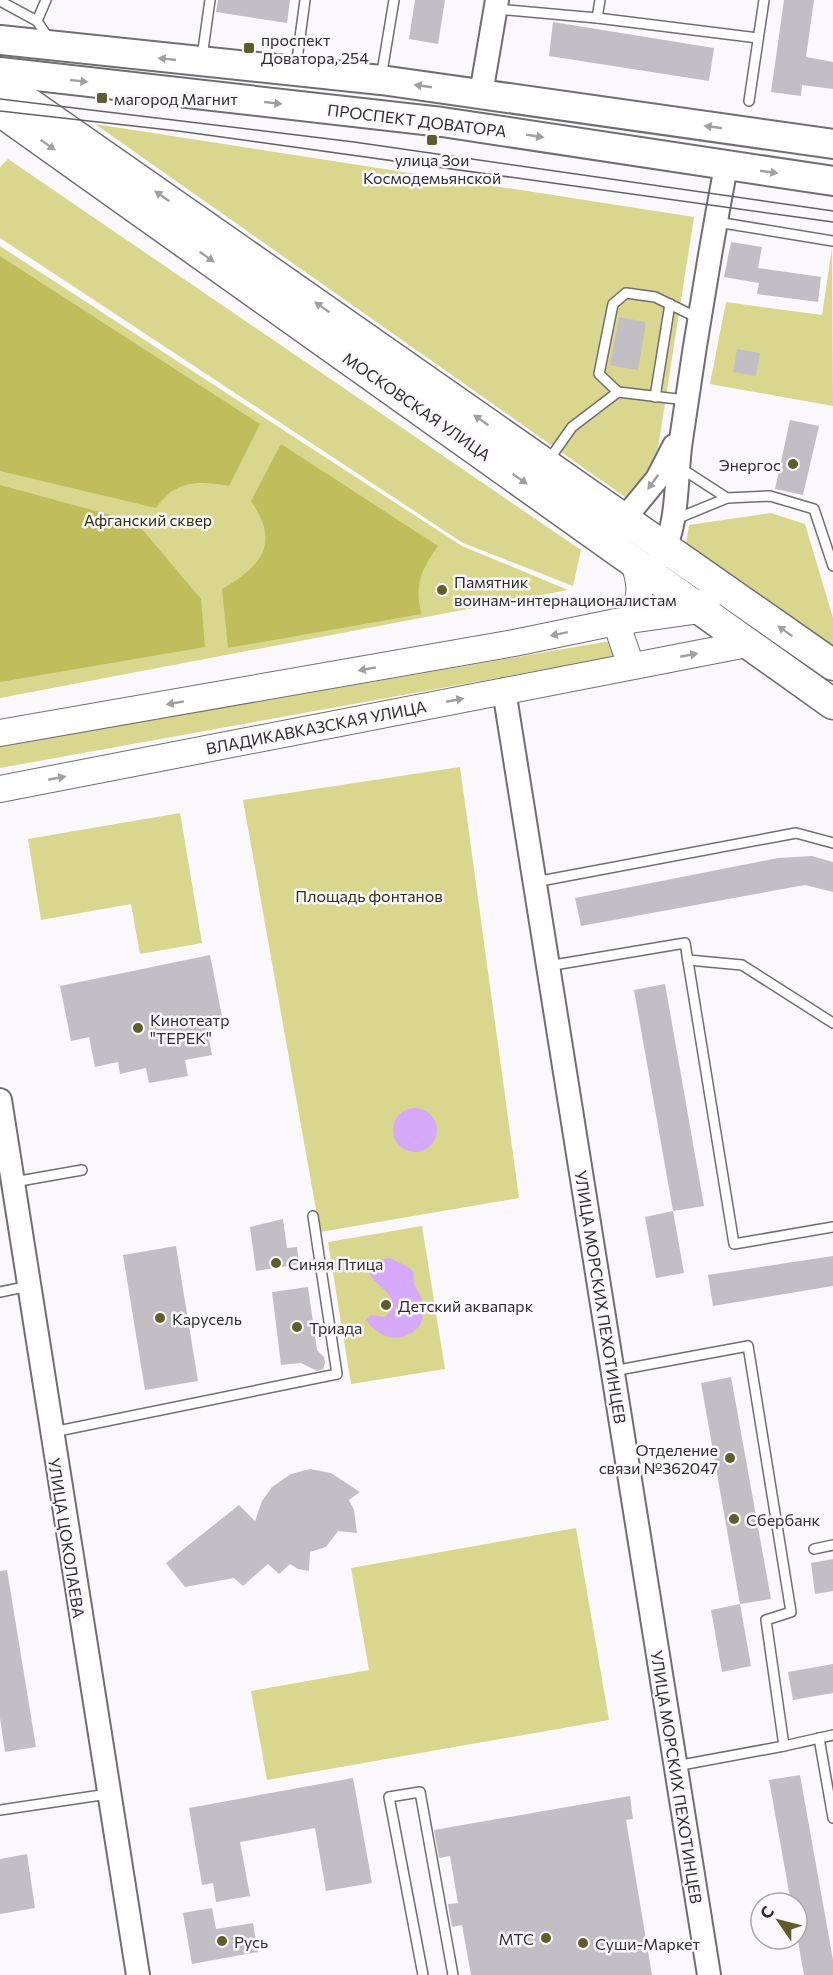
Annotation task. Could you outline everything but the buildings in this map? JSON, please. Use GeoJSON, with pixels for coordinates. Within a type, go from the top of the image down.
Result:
{"type":"FeatureCollection","features":[{"type":"Feature","properties":{"kind":"highway","name":"МОСКОВСКАЯ УЛИЦА"},"geometry":{"type":"LineString","coordinates":[[0,82],[624,519],[669,534],[719,584],[833,665]]}},
{"type":"Feature","properties":{"kind":"highway","name":"МОСКОВСКАЯ УЛИЦА"},"geometry":{"type":"LineString","coordinates":[[0,111],[833,704]]}},
{"type":"Feature","properties":{"kind":"main road","name":"ПРОСПЕКТ ДОВАТОРА"},"geometry":{"type":"LineString","coordinates":[[0,40],[201,63],[381,80],[833,144]]}},
{"type":"Feature","properties":{"kind":"main road","name":"ПРОСПЕКТ ДОВАТОРА"},"geometry":{"type":"LineString","coordinates":[[0,72],[454,123],[833,181]]}},
{"type":"Feature","properties":{"kind":"main road"},"geometry":{"type":"LineString","coordinates":[[623,621],[638,606],[641,588],[634,561]]}},
{"type":"Feature","properties":{"kind":"main road"},"geometry":{"type":"LineString","coordinates":[[0,734],[514,643],[623,621],[700,610],[719,584]]}},
{"type":"Feature","properties":{"kind":"main road"},"geometry":{"type":"LineString","coordinates":[[623,621],[631,666]]}},
{"type":"Feature","properties":{"kind":"main road","name":"ВЛАДИКАВКАЗСКАЯ УЛИЦА"},"geometry":{"type":"LineString","coordinates":[[0,789],[747,644]]}},
{"type":"Feature","properties":{"kind":"street"},"geometry":{"type":"LineString","coordinates":[[482,94],[496,4]]}},
{"type":"Feature","properties":{"kind":"street"},"geometry":{"type":"LineString","coordinates":[[682,431],[657,479],[624,519],[618,532],[634,561],[669,534],[686,400],[726,166]]}},
{"type":"Feature","properties":{"kind":"street","name":"УЛИЦА МОРСКИХ ПЕХОТИНЦЕВ"},"geometry":{"type":"LineString","coordinates":[[504,690],[709,1975]]}},
{"type":"Feature","properties":{"kind":"street","name":"УЛИЦА ЦОКОЛАЕВА"},"geometry":{"type":"LineString","coordinates":[[0,1100],[31,1285],[51,1433],[138,1975]]}},
{"type":"Feature","properties":{"kind":"lane"},"geometry":{"type":"LineString","coordinates":[[37,21],[46,0]]}},
{"type":"Feature","properties":{"kind":"lane"},"geometry":{"type":"LineString","coordinates":[[201,63],[210,0]]}},
{"type":"Feature","properties":{"kind":"lane"},"geometry":{"type":"LineString","coordinates":[[295,72],[305,0]]}},
{"type":"Feature","properties":{"kind":"lane"},"geometry":{"type":"LineString","coordinates":[[381,80],[394,0]]}},
{"type":"Feature","properties":{"kind":"lane"},"geometry":{"type":"LineString","coordinates":[[597,18],[600,0]]}},
{"type":"Feature","properties":{"kind":"lane"},"geometry":{"type":"LineString","coordinates":[[749,101],[764,0]]}},
{"type":"Feature","properties":{"kind":"lane"},"geometry":{"type":"LineString","coordinates":[[0,1],[37,21],[48,34],[51,47]]}},
{"type":"Feature","properties":{"kind":"lane"},"geometry":{"type":"LineString","coordinates":[[496,4],[758,38]]}},
{"type":"Feature","properties":{"kind":"lane"},"geometry":{"type":"LineString","coordinates":[[715,221],[833,241]]}},
{"type":"Feature","properties":{"kind":"lane"},"geometry":{"type":"LineString","coordinates":[[686,400],[618,392],[598,374],[613,304],[626,293],[656,297],[700,320]]}},
{"type":"Feature","properties":{"kind":"lane"},"geometry":{"type":"LineString","coordinates":[[655,397],[670,304]]}},
{"type":"Feature","properties":{"kind":"lane"},"geometry":{"type":"LineString","coordinates":[[546,465],[572,427],[618,392]]}},
{"type":"Feature","properties":{"kind":"lane"},"geometry":{"type":"LineString","coordinates":[[677,465],[727,498]]}},
{"type":"Feature","properties":{"kind":"lane"},"geometry":{"type":"LineString","coordinates":[[669,534],[727,498],[770,496],[814,509],[833,566]]}},
{"type":"Feature","properties":{"kind":"lane"},"geometry":{"type":"LineString","coordinates":[[535,882],[796,833],[833,843]]}},
{"type":"Feature","properties":{"kind":"lane"},"geometry":{"type":"LineString","coordinates":[[548,966],[685,944],[734,1244],[833,1227]]}},
{"type":"Feature","properties":{"kind":"lane"},"geometry":{"type":"LineString","coordinates":[[688,960],[742,965],[833,1023]]}},
{"type":"Feature","properties":{"kind":"lane"},"geometry":{"type":"LineString","coordinates":[[14,1182],[82,1170]]}},
{"type":"Feature","properties":{"kind":"lane"},"geometry":{"type":"LineString","coordinates":[[51,1433],[337,1374],[314,1216]]}},
{"type":"Feature","properties":{"kind":"lane"},"geometry":{"type":"LineString","coordinates":[[0,1292],[31,1285]]}},
{"type":"Feature","properties":{"kind":"lane"},"geometry":{"type":"LineString","coordinates":[[613,1371],[748,1346],[791,1612],[766,1620],[784,1746]]}},
{"type":"Feature","properties":{"kind":"lane"},"geometry":{"type":"LineString","coordinates":[[814,1549],[833,1545]]}},
{"type":"Feature","properties":{"kind":"lane"},"geometry":{"type":"LineString","coordinates":[[676,1767],[833,1735]]}},
{"type":"Feature","properties":{"kind":"lane"},"geometry":{"type":"LineString","coordinates":[[819,1738],[833,1818]]}},
{"type":"Feature","properties":{"kind":"lane"},"geometry":{"type":"LineString","coordinates":[[423,1975],[389,1797],[420,1792],[453,1975]]}},
{"type":"Feature","properties":{"kind":"lane"},"geometry":{"type":"LineString","coordinates":[[0,1810],[108,1794]]}},
{"type":"Feature","properties":{"kind":"green space"},"geometry":{"type":"Polygon","coordinates":[[[95,124],[694,217],[658,448],[644,476],[625,497],[95,124]]]}},
{"type":"Feature","properties":{"kind":"green space"},"geometry":{"type":"Polygon","coordinates":[[[8,159],[581,550],[573,586],[463,543],[0,238],[0,167],[8,159]]]}},
{"type":"Feature","properties":{"kind":"green space","name":"Афганский сквер"},"geometry":{"type":"Polygon","coordinates":[[[0,246],[462,546],[568,590],[0,698],[0,246]]]}},
{"type":"Feature","properties":{"kind":"green space"},"geometry":{"type":"Polygon","coordinates":[[[832,248],[833,406],[710,384],[726,302],[822,315],[832,248]]]}},
{"type":"Feature","properties":{"kind":"green space"},"geometry":{"type":"Polygon","coordinates":[[[771,513],[805,524],[833,618],[833,650],[685,549],[689,525],[771,513]]]}},
{"type":"Feature","properties":{"kind":"green space"},"geometry":{"type":"Polygon","coordinates":[[[616,640],[619,656],[0,768],[0,746],[616,640]]]}},
{"type":"Feature","properties":{"kind":"green space","name":"Площадь фонтанов"},"geometry":{"type":"Polygon","coordinates":[[[460,767],[519,1198],[320,1232],[243,800],[460,767]]]}},
{"type":"Feature","properties":{"kind":"green space"},"geometry":{"type":"Polygon","coordinates":[[[180,813],[202,943],[140,954],[131,904],[41,920],[28,839],[180,813]]]}},
{"type":"Feature","properties":{"kind":"green space","name":"Детский аквапарк"},"geometry":{"type":"Polygon","coordinates":[[[422,1226],[445,1369],[351,1384],[328,1242],[422,1226]]]}},
{"type":"Feature","properties":{"kind":"green space"},"geometry":{"type":"Polygon","coordinates":[[[576,1528],[609,1720],[267,1780],[251,1691],[369,1670],[351,1568],[576,1528]]]}},
{"type":"Feature","properties":{"kind":"shaded area"},"geometry":{"type":"Polygon","coordinates":[[[0,256],[260,424],[229,486],[207,483],[188,485],[171,492],[156,508],[0,471],[0,256]]]}},
{"type":"Feature","properties":{"kind":"shaded area"},"geometry":{"type":"Polygon","coordinates":[[[281,444],[438,546],[420,578],[421,614],[228,648],[222,589],[247,572],[262,552],[265,530],[251,501],[281,444]]]}},
{"type":"Feature","properties":{"kind":"shaded area"},"geometry":{"type":"Polygon","coordinates":[[[0,485],[136,522],[201,599],[205,647],[0,682],[0,485]]]}},
{"type":"Feature","properties":{"kind":"shaded area"},"geometry":{"type":"Polygon","coordinates":[[[415,1108],[431,1114],[437,1130],[431,1146],[415,1152],[399,1146],[393,1130],[399,1114],[415,1108]]]}},
{"type":"Feature","properties":{"kind":"shaded area"},"geometry":{"type":"Polygon","coordinates":[[[390,1258],[410,1268],[414,1273],[415,1285],[424,1307],[420,1325],[406,1335],[392,1338],[378,1332],[366,1320],[370,1315],[385,1317],[390,1310],[391,1299],[369,1274],[377,1262],[390,1258]]]}},
{"type":"Feature","properties":{"kind":"tram line"},"geometry":{"type":"LineString","coordinates":[[0,99],[354,142],[833,211]]}},
{"type":"Feature","properties":{"kind":"tram line"},"geometry":{"type":"LineString","coordinates":[[0,111],[178,131],[833,222]]}},
{"type":"Feature","properties":{"kind":"place","name":"проспект Доватора, 254"},"geometry":{"type":"Point","coordinates":[249,48]}},
{"type":"Feature","properties":{"kind":"place","name":"магород Магнит"},"geometry":{"type":"Point","coordinates":[102,98]}},
{"type":"Feature","properties":{"kind":"place","name":"улица Зои Космодемьянской"},"geometry":{"type":"Point","coordinates":[432,140]}},
{"type":"Feature","properties":{"kind":"place","name":"Энергос"},"geometry":{"type":"Point","coordinates":[793,464]}},
{"type":"Feature","properties":{"kind":"place","name":"Памятник воинам-интернационалистам"},"geometry":{"type":"Point","coordinates":[442,590]}},
{"type":"Feature","properties":{"kind":"place","name":"Кинотеатр \"ТЕРЕК\""},"geometry":{"type":"Point","coordinates":[138,1028]}},
{"type":"Feature","properties":{"kind":"place","name":"Синяя Птица"},"geometry":{"type":"Point","coordinates":[276,1263]}},
{"type":"Feature","properties":{"kind":"place","name":"Детский аквапарк"},"geometry":{"type":"Point","coordinates":[386,1305]}},
{"type":"Feature","properties":{"kind":"place","name":"Карусель"},"geometry":{"type":"Point","coordinates":[160,1318]}},
{"type":"Feature","properties":{"kind":"place","name":"Триада"},"geometry":{"type":"Point","coordinates":[297,1327]}},
{"type":"Feature","properties":{"kind":"place","name":"Отделение связи №362047"},"geometry":{"type":"Point","coordinates":[730,1458]}},
{"type":"Feature","properties":{"kind":"place","name":"Сбербанк"},"geometry":{"type":"Point","coordinates":[734,1519]}},
{"type":"Feature","properties":{"kind":"place","name":"МТС"},"geometry":{"type":"Point","coordinates":[546,1938]}},
{"type":"Feature","properties":{"kind":"place","name":"Русь"},"geometry":{"type":"Point","coordinates":[222,1941]}},
{"type":"Feature","properties":{"kind":"place","name":"Суши-Маркет"},"geometry":{"type":"Point","coordinates":[583,1943]}}]}
